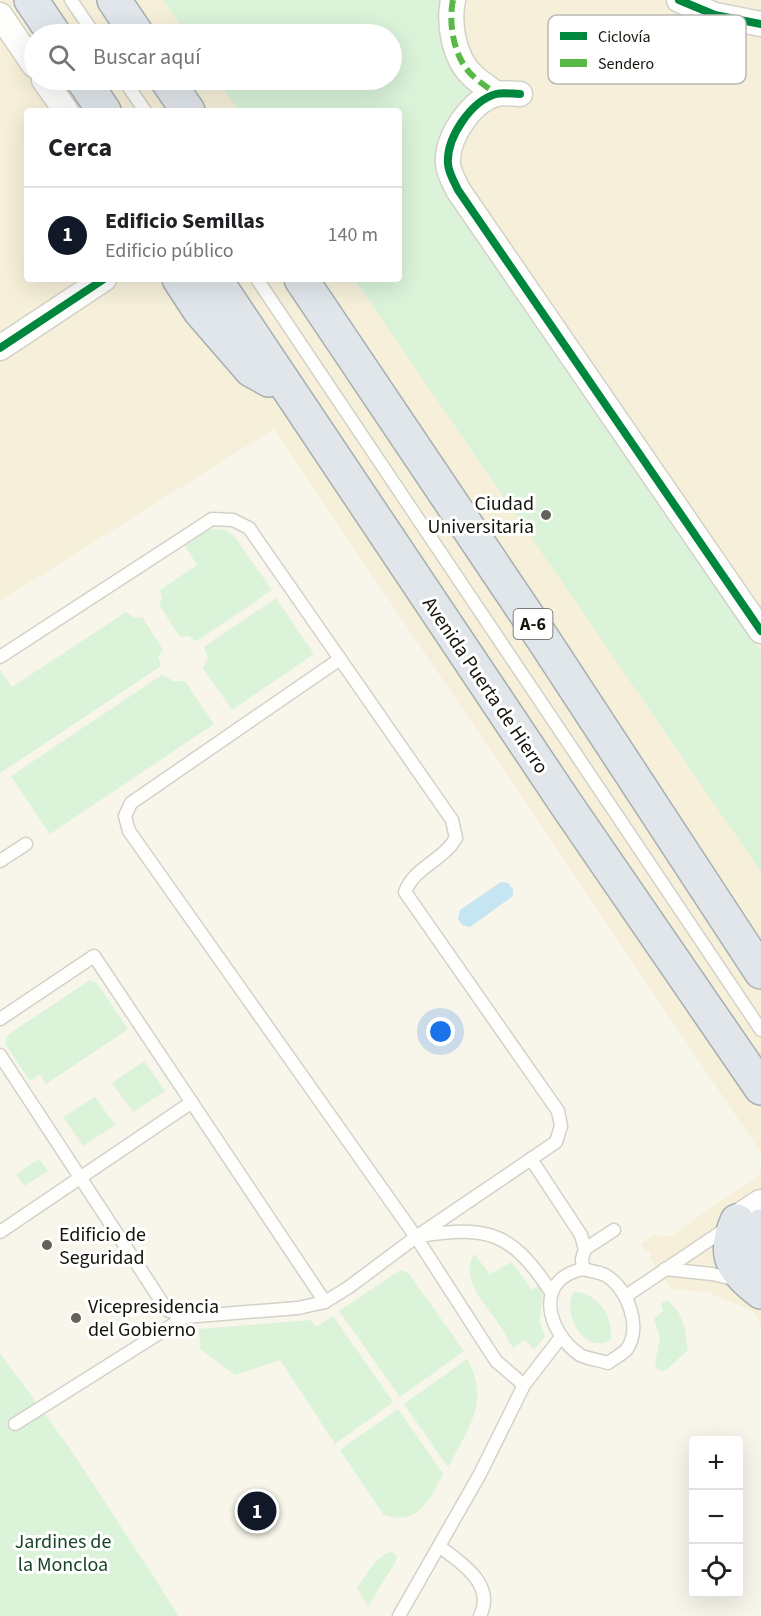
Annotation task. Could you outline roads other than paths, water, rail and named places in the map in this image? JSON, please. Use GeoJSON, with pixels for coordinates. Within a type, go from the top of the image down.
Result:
{"type":"FeatureCollection","features":[{"type":"Feature","properties":{"kind":"highway"},"geometry":{"type":"LineString","coordinates":[[31,0],[47,24]]}},
{"type":"Feature","properties":{"kind":"highway"},"geometry":{"type":"LineString","coordinates":[[114,0],[130,24]]}},
{"type":"Feature","properties":{"kind":"highway"},"geometry":{"type":"LineString","coordinates":[[90,90],[102,108]]}},
{"type":"Feature","properties":{"kind":"highway"},"geometry":{"type":"LineString","coordinates":[[174,90],[186,108]]}},
{"type":"Feature","properties":{"kind":"highway"},"geometry":{"type":"LineString","coordinates":[[181,282],[200,311],[251,370],[289,391]]}},
{"type":"Feature","properties":{"kind":"highway","name":"Avenida Puerta de Hierro"},"geometry":{"type":"LineString","coordinates":[[217,282],[566,804],[761,1088]]}},
{"type":"Feature","properties":{"kind":"highway","name":"A-6"},"geometry":{"type":"LineString","coordinates":[[303,282],[546,642],[761,972]]}},
{"type":"Feature","properties":{"kind":"highway"},"geometry":{"type":"LineString","coordinates":[[546,642],[576,665],[761,934]]}},
{"type":"Feature","properties":{"kind":"street"},"geometry":{"type":"LineString","coordinates":[[453,0],[450,13],[453,36],[460,57],[471,75],[508,94],[483,101],[459,124],[450,149],[448,161],[450,173],[465,200],[761,631]]}},
{"type":"Feature","properties":{"kind":"street"},"geometry":{"type":"LineString","coordinates":[[679,0],[734,9],[761,8]]}},
{"type":"Feature","properties":{"kind":"street"},"geometry":{"type":"LineString","coordinates":[[679,0],[715,15]]}},
{"type":"Feature","properties":{"kind":"street"},"geometry":{"type":"LineString","coordinates":[[0,15],[24,50]]}},
{"type":"Feature","properties":{"kind":"street"},"geometry":{"type":"LineString","coordinates":[[746,21],[761,24]]}},
{"type":"Feature","properties":{"kind":"street"},"geometry":{"type":"LineString","coordinates":[[51,90],[64,108]]}},
{"type":"Feature","properties":{"kind":"street"},"geometry":{"type":"LineString","coordinates":[[0,348],[99,282]]}},
{"type":"Feature","properties":{"kind":"lane"},"geometry":{"type":"LineString","coordinates":[[71,0],[87,24]]}},
{"type":"Feature","properties":{"kind":"lane"},"geometry":{"type":"LineString","coordinates":[[131,90],[143,108]]}},
{"type":"Feature","properties":{"kind":"lane"},"geometry":{"type":"LineString","coordinates":[[259,282],[761,1030]]}},
{"type":"Feature","properties":{"kind":"lane"},"geometry":{"type":"LineString","coordinates":[[0,657],[212,519],[233,520],[249,528],[452,820],[456,838],[450,849],[409,880],[405,892],[558,1111],[561,1126],[556,1142],[325,1302],[298,1308],[185,1317],[167,1310],[0,1055]]}},
{"type":"Feature","properties":{"kind":"lane"},"geometry":{"type":"LineString","coordinates":[[340,659],[131,803],[125,816],[129,831],[416,1237],[496,1361],[524,1385]]}},
{"type":"Feature","properties":{"kind":"lane"},"geometry":{"type":"LineString","coordinates":[[0,861],[26,844]]}},
{"type":"Feature","properties":{"kind":"lane"},"geometry":{"type":"LineString","coordinates":[[0,1018],[94,957],[325,1302]]}},
{"type":"Feature","properties":{"kind":"lane"},"geometry":{"type":"LineString","coordinates":[[0,1232],[192,1102]]}},
{"type":"Feature","properties":{"kind":"lane"},"geometry":{"type":"LineString","coordinates":[[531,1159],[581,1235],[585,1249],[582,1259],[583,1269]]}},
{"type":"Feature","properties":{"kind":"lane"},"geometry":{"type":"LineString","coordinates":[[585,1249],[614,1230]]}},
{"type":"Feature","properties":{"kind":"lane"},"geometry":{"type":"LineString","coordinates":[[416,1237],[451,1231],[471,1231],[491,1235],[519,1250],[533,1265],[551,1292]]}},
{"type":"Feature","properties":{"kind":"lane"},"geometry":{"type":"LineString","coordinates":[[665,1269],[712,1274],[748,1245]]}},
{"type":"Feature","properties":{"kind":"lane"},"geometry":{"type":"LineString","coordinates":[[626,1296],[665,1269],[748,1245]]}},
{"type":"Feature","properties":{"kind":"lane"},"geometry":{"type":"LineString","coordinates":[[583,1269],[606,1276],[626,1296],[633,1319],[632,1334],[626,1350],[608,1363],[582,1356],[561,1337],[550,1314],[551,1292],[559,1280],[572,1272],[583,1269]]}},
{"type":"Feature","properties":{"kind":"lane"},"geometry":{"type":"LineString","coordinates":[[15,1424],[185,1317]]}},
{"type":"Feature","properties":{"kind":"lane"},"geometry":{"type":"LineString","coordinates":[[399,1616],[480,1474],[524,1385],[561,1337]]}},
{"type":"Feature","properties":{"kind":"lane"},"geometry":{"type":"LineString","coordinates":[[438,1546],[470,1569],[481,1586],[484,1602],[480,1616]]}},
{"type":"Feature","properties":{"kind":"water"},"geometry":{"type":"Polygon","coordinates":[[[501,882],[508,883],[513,889],[513,896],[470,927],[462,925],[458,919],[460,910],[501,882]]]}},
{"type":"Feature","properties":{"kind":"place","name":"Ciudad Universitaria"},"geometry":{"type":"Point","coordinates":[546,515]}},
{"type":"Feature","properties":{"kind":"place","name":"Edificio de Seguridad"},"geometry":{"type":"Point","coordinates":[47,1245]}},
{"type":"Feature","properties":{"kind":"place","name":"Vicepresidencia del Gobierno"},"geometry":{"type":"Point","coordinates":[76,1318]}},
{"type":"Feature","properties":{"kind":"place","name":"Edificio Semillas"},"geometry":{"type":"Point","coordinates":[257,1511]}},
{"type":"Feature","properties":{"kind":"park label","name":"Jardines de la Moncloa"},"geometry":{"type":"Point","coordinates":[63,1552]}}]}
